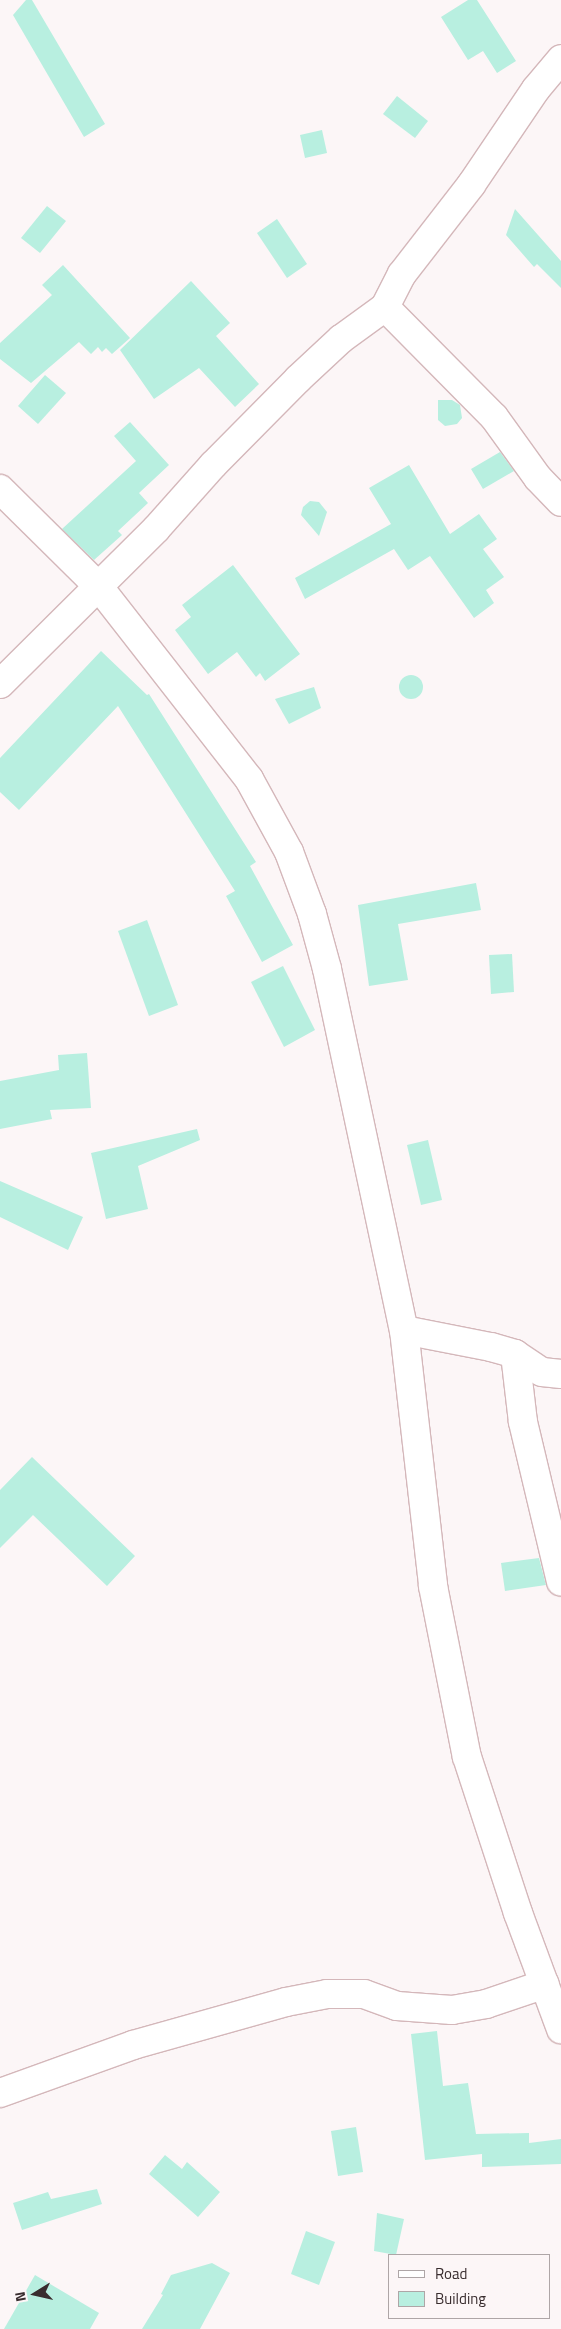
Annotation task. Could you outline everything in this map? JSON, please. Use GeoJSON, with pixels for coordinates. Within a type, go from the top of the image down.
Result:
{"type":"FeatureCollection","features":[{"type":"Feature","properties":{"kind":"street"},"geometry":{"type":"LineString","coordinates":[[0,684],[99,587],[298,379],[341,339],[385,307],[402,274],[471,185],[536,88],[561,59]]}},
{"type":"Feature","properties":{"kind":"street"},"geometry":{"type":"LineString","coordinates":[[385,307],[494,418],[538,478],[561,502]]}},
{"type":"Feature","properties":{"kind":"street"},"geometry":{"type":"LineString","coordinates":[[0,489],[99,587],[249,779],[288,852],[312,914],[327,968],[404,1330],[433,1586],[467,1757],[561,2029]]}},
{"type":"Feature","properties":{"kind":"street"},"geometry":{"type":"LineString","coordinates":[[404,1330],[514,1354],[542,1372],[561,1374]]}},
{"type":"Feature","properties":{"kind":"street"},"geometry":{"type":"LineString","coordinates":[[514,1354],[523,1422],[561,1582]]}},
{"type":"Feature","properties":{"kind":"street"},"geometry":{"type":"LineString","coordinates":[[0,2093],[133,2046],[286,2002],[327,1994],[364,1994],[397,2006],[452,2010],[486,2004],[545,1984]]}},
{"type":"Feature","properties":{"kind":"building"},"geometry":{"type":"Polygon","coordinates":[[[26,0],[32,0],[105,124],[84,137],[13,15],[26,0]]]}},
{"type":"Feature","properties":{"kind":"building"},"geometry":{"type":"Polygon","coordinates":[[[468,0],[477,0],[516,61],[497,73],[483,51],[468,60],[441,17],[468,0]]]}},
{"type":"Feature","properties":{"kind":"building"},"geometry":{"type":"Polygon","coordinates":[[[397,96],[428,121],[415,138],[383,114],[397,96]]]}},
{"type":"Feature","properties":{"kind":"building"},"geometry":{"type":"Polygon","coordinates":[[[322,130],[327,153],[305,158],[300,135],[322,130]]]}},
{"type":"Feature","properties":{"kind":"building"},"geometry":{"type":"Polygon","coordinates":[[[47,206],[66,221],[40,253],[21,238],[47,206]]]}},
{"type":"Feature","properties":{"kind":"building"},"geometry":{"type":"Polygon","coordinates":[[[515,209],[561,261],[561,288],[537,264],[534,267],[506,235],[515,209]]]}},
{"type":"Feature","properties":{"kind":"building"},"geometry":{"type":"Polygon","coordinates":[[[277,219],[307,264],[287,278],[257,233],[277,219]]]}},
{"type":"Feature","properties":{"kind":"building"},"geometry":{"type":"Polygon","coordinates":[[[63,265],[130,338],[112,354],[106,348],[102,352],[98,347],[91,354],[79,342],[31,383],[0,359],[0,343],[52,295],[42,285],[63,265]]]}},
{"type":"Feature","properties":{"kind":"building"},"geometry":{"type":"Polygon","coordinates":[[[191,281],[230,323],[216,336],[259,384],[235,407],[199,368],[154,399],[120,350],[191,281]]]}},
{"type":"Feature","properties":{"kind":"building"},"geometry":{"type":"Polygon","coordinates":[[[45,375],[66,393],[38,424],[18,406],[45,375]]]}},
{"type":"Feature","properties":{"kind":"building"},"geometry":{"type":"Polygon","coordinates":[[[438,400],[452,400],[460,405],[462,418],[457,424],[445,426],[438,420],[438,400]]]}},
{"type":"Feature","properties":{"kind":"building"},"geometry":{"type":"Polygon","coordinates":[[[130,422],[169,465],[139,493],[148,503],[118,531],[122,535],[94,560],[62,529],[136,461],[114,436],[130,422]]]}},
{"type":"Feature","properties":{"kind":"building"},"geometry":{"type":"Polygon","coordinates":[[[500,452],[514,471],[483,489],[471,469],[500,452]]]}},
{"type":"Feature","properties":{"kind":"building"},"geometry":{"type":"Polygon","coordinates":[[[409,465],[450,534],[479,514],[497,539],[483,549],[504,577],[486,590],[494,603],[474,618],[430,556],[408,570],[394,549],[305,599],[295,578],[391,524],[369,488],[409,465]]]}},
{"type":"Feature","properties":{"kind":"building"},"geometry":{"type":"Polygon","coordinates":[[[310,501],[319,502],[327,512],[319,536],[301,515],[303,507],[310,501]]]}},
{"type":"Feature","properties":{"kind":"building"},"geometry":{"type":"Polygon","coordinates":[[[233,565],[300,654],[265,681],[260,673],[256,677],[237,652],[208,674],[175,630],[191,617],[182,605],[233,565]]]}},
{"type":"Feature","properties":{"kind":"building"},"geometry":{"type":"Polygon","coordinates":[[[101,651],[147,695],[149,694],[256,862],[250,866],[293,945],[262,962],[226,896],[235,891],[118,706],[19,810],[0,792],[0,758],[101,651]]]}},
{"type":"Feature","properties":{"kind":"building"},"geometry":{"type":"Polygon","coordinates":[[[411,675],[420,678],[423,687],[420,696],[411,699],[402,696],[399,687],[402,678],[411,675]]]}},
{"type":"Feature","properties":{"kind":"building"},"geometry":{"type":"Polygon","coordinates":[[[314,687],[321,708],[289,724],[275,699],[314,687]]]}},
{"type":"Feature","properties":{"kind":"building"},"geometry":{"type":"Polygon","coordinates":[[[476,883],[481,910],[398,924],[408,980],[369,986],[358,905],[476,883]]]}},
{"type":"Feature","properties":{"kind":"building"},"geometry":{"type":"Polygon","coordinates":[[[147,920],[178,1005],[149,1016],[118,931],[147,920]]]}},
{"type":"Feature","properties":{"kind":"building"},"geometry":{"type":"Polygon","coordinates":[[[512,954],[514,992],[491,994],[489,955],[512,954]]]}},
{"type":"Feature","properties":{"kind":"building"},"geometry":{"type":"Polygon","coordinates":[[[283,966],[315,1030],[284,1047],[251,982],[283,966]]]}},
{"type":"Feature","properties":{"kind":"building"},"geometry":{"type":"Polygon","coordinates":[[[87,1053],[91,1108],[50,1110],[52,1119],[0,1129],[0,1081],[59,1070],[58,1055],[87,1053]]]}},
{"type":"Feature","properties":{"kind":"building"},"geometry":{"type":"Polygon","coordinates":[[[197,1129],[200,1140],[138,1166],[148,1209],[106,1219],[91,1153],[197,1129]]]}},
{"type":"Feature","properties":{"kind":"building"},"geometry":{"type":"Polygon","coordinates":[[[428,1140],[442,1200],[421,1205],[407,1145],[428,1140]]]}},
{"type":"Feature","properties":{"kind":"building"},"geometry":{"type":"Polygon","coordinates":[[[0,1181],[83,1217],[68,1250],[0,1217],[0,1181]]]}},
{"type":"Feature","properties":{"kind":"building"},"geometry":{"type":"Polygon","coordinates":[[[32,1457],[135,1556],[107,1586],[33,1515],[0,1548],[0,1490],[32,1457]]]}},
{"type":"Feature","properties":{"kind":"building"},"geometry":{"type":"Polygon","coordinates":[[[539,1558],[546,1585],[505,1591],[501,1563],[539,1558]]]}},
{"type":"Feature","properties":{"kind":"building"},"geometry":{"type":"Polygon","coordinates":[[[437,2031],[443,2086],[468,2083],[476,2134],[529,2133],[529,2143],[561,2139],[561,2164],[482,2167],[482,2154],[425,2160],[411,2034],[437,2031]]]}},
{"type":"Feature","properties":{"kind":"building"},"geometry":{"type":"Polygon","coordinates":[[[356,2127],[363,2172],[338,2176],[331,2131],[356,2127]]]}},
{"type":"Feature","properties":{"kind":"building"},"geometry":{"type":"Polygon","coordinates":[[[165,2155],[182,2169],[187,2162],[220,2192],[198,2217],[149,2174],[165,2155]]]}},
{"type":"Feature","properties":{"kind":"building"},"geometry":{"type":"Polygon","coordinates":[[[97,2189],[102,2204],[22,2230],[13,2203],[48,2192],[51,2199],[97,2189]]]}},
{"type":"Feature","properties":{"kind":"building"},"geometry":{"type":"Polygon","coordinates":[[[377,2213],[404,2219],[396,2254],[374,2251],[377,2213]]]}},
{"type":"Feature","properties":{"kind":"building"},"geometry":{"type":"Polygon","coordinates":[[[306,2231],[335,2242],[319,2285],[291,2274],[306,2231]]]}},
{"type":"Feature","properties":{"kind":"building"},"geometry":{"type":"Polygon","coordinates":[[[212,2263],[230,2273],[200,2329],[142,2329],[163,2295],[161,2294],[171,2275],[212,2263]]]}},
{"type":"Feature","properties":{"kind":"building"},"geometry":{"type":"Polygon","coordinates":[[[35,2275],[99,2313],[90,2329],[4,2329],[35,2275]]]}}]}
